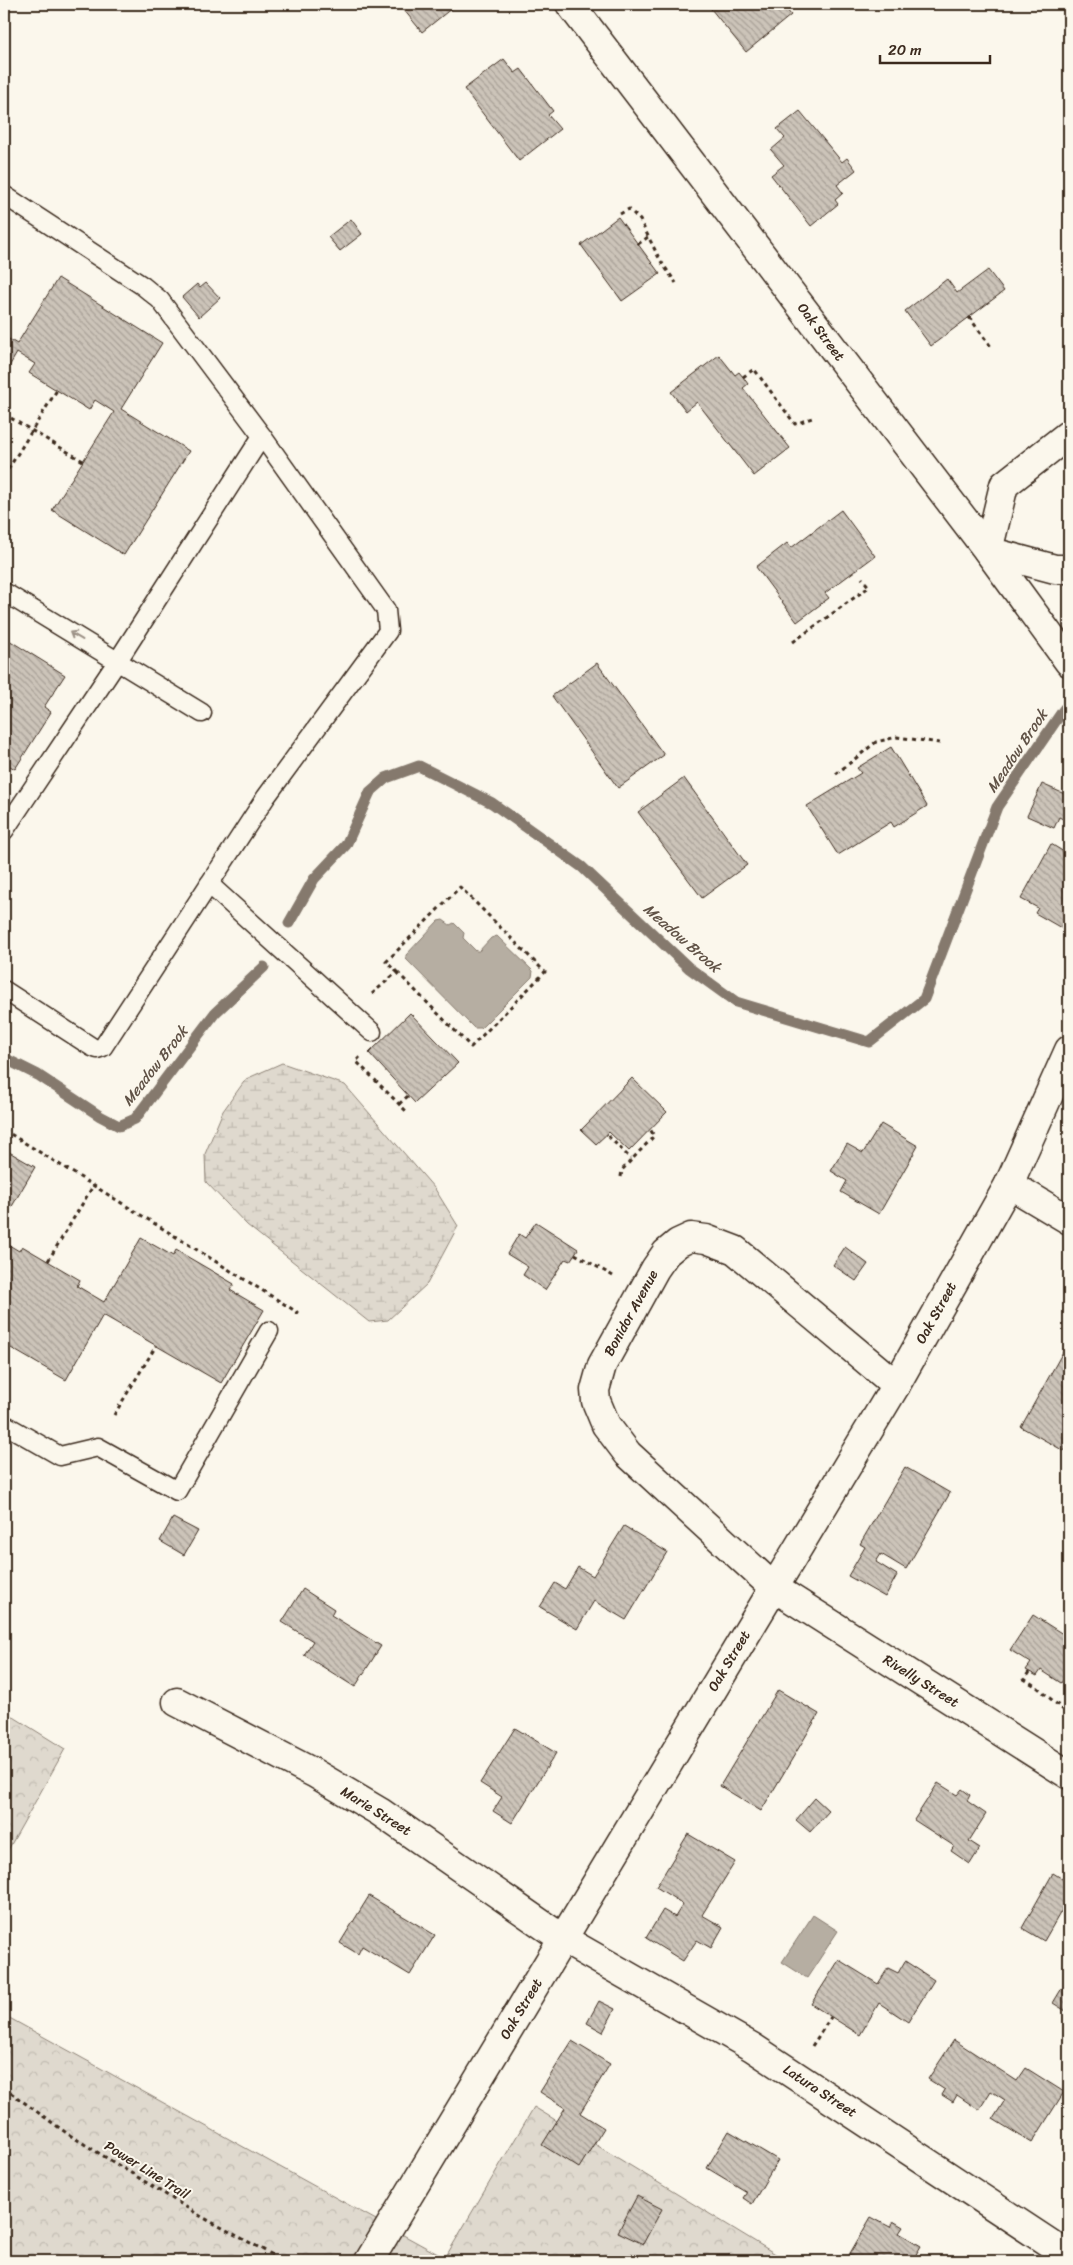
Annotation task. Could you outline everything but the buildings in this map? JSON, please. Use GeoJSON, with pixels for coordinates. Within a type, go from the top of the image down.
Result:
{"type":"FeatureCollection","features":[{"type":"Feature","properties":{"kind":"street","name":"Oak Street"},"geometry":{"type":"LineString","coordinates":[[570,4],[988,551],[1069,662]]}},
{"type":"Feature","properties":{"kind":"street"},"geometry":{"type":"LineString","coordinates":[[1069,434],[1004,485],[988,551],[1055,570],[1069,569]]}},
{"type":"Feature","properties":{"kind":"street","name":"Oak Street"},"geometry":{"type":"LineString","coordinates":[[369,2261],[773,1587],[896,1386],[1010,1184],[1069,1050]]}},
{"type":"Feature","properties":{"kind":"street"},"geometry":{"type":"LineString","coordinates":[[1010,1184],[1069,1220]]}},
{"type":"Feature","properties":{"kind":"street","name":"Bonidor Avenue"},"geometry":{"type":"LineString","coordinates":[[773,1587],[628,1454],[612,1435],[600,1414],[596,1402],[597,1382],[602,1365],[666,1253],[678,1243],[692,1237],[706,1239],[736,1250],[896,1386]]}},
{"type":"Feature","properties":{"kind":"street","name":"Rivelly Street"},"geometry":{"type":"LineString","coordinates":[[773,1587],[1069,1775]]}},
{"type":"Feature","properties":{"kind":"street","name":"Marie Street"},"geometry":{"type":"LineString","coordinates":[[177,1702],[314,1773],[380,1812],[563,1939]]}},
{"type":"Feature","properties":{"kind":"street","name":"Latura Street"},"geometry":{"type":"LineString","coordinates":[[563,1939],[752,2047],[1069,2256]]}},
{"type":"Feature","properties":{"kind":"lane"},"geometry":{"type":"LineString","coordinates":[[4,195],[142,286],[160,300],[262,436],[386,610],[388,632],[266,797],[103,1047],[97,1049],[92,1047],[4,990]]}},
{"type":"Feature","properties":{"kind":"lane"},"geometry":{"type":"LineString","coordinates":[[4,831],[117,662],[262,436]]}},
{"type":"Feature","properties":{"kind":"lane"},"geometry":{"type":"LineString","coordinates":[[4,592],[202,713]]}},
{"type":"Feature","properties":{"kind":"lane"},"geometry":{"type":"LineString","coordinates":[[209,884],[372,1032]]}},
{"type":"Feature","properties":{"kind":"lane"},"geometry":{"type":"LineString","coordinates":[[4,1424],[60,1456],[98,1447],[177,1491],[270,1331]]}},
{"type":"Feature","properties":{"kind":"path"},"geometry":{"type":"LineString","coordinates":[[620,214],[629,209],[640,220],[660,260],[676,283]]}},
{"type":"Feature","properties":{"kind":"path"},"geometry":{"type":"LineString","coordinates":[[638,244],[648,236]]}},
{"type":"Feature","properties":{"kind":"path"},"geometry":{"type":"LineString","coordinates":[[969,317],[992,348]]}},
{"type":"Feature","properties":{"kind":"path"},"geometry":{"type":"LineString","coordinates":[[743,377],[754,369],[795,424],[815,417]]}},
{"type":"Feature","properties":{"kind":"path"},"geometry":{"type":"LineString","coordinates":[[4,476],[57,390]]}},
{"type":"Feature","properties":{"kind":"path"},"geometry":{"type":"LineString","coordinates":[[4,414],[83,461]]}},
{"type":"Feature","properties":{"kind":"path"},"geometry":{"type":"LineString","coordinates":[[794,642],[869,587],[862,578]]}},
{"type":"Feature","properties":{"kind":"path"},"geometry":{"type":"LineString","coordinates":[[836,774],[876,742],[897,737],[940,743]]}},
{"type":"Feature","properties":{"kind":"path"},"geometry":{"type":"LineString","coordinates":[[460,887],[546,972],[471,1047],[397,972],[386,962],[460,887]]}},
{"type":"Feature","properties":{"kind":"path"},"geometry":{"type":"LineString","coordinates":[[351,1013],[397,972]]}},
{"type":"Feature","properties":{"kind":"path"},"geometry":{"type":"LineString","coordinates":[[372,1032],[366,1052],[356,1061],[407,1112]]}},
{"type":"Feature","properties":{"kind":"path"},"geometry":{"type":"LineString","coordinates":[[399,1104],[408,1096]]}},
{"type":"Feature","properties":{"kind":"path"},"geometry":{"type":"LineString","coordinates":[[621,1177],[622,1170],[654,1136],[650,1129]]}},
{"type":"Feature","properties":{"kind":"path"},"geometry":{"type":"LineString","coordinates":[[4,1130],[297,1312],[288,1328],[270,1331]]}},
{"type":"Feature","properties":{"kind":"path"},"geometry":{"type":"LineString","coordinates":[[608,1136],[631,1160]]}},
{"type":"Feature","properties":{"kind":"path"},"geometry":{"type":"LineString","coordinates":[[48,1261],[93,1186]]}},
{"type":"Feature","properties":{"kind":"path"},"geometry":{"type":"LineString","coordinates":[[575,1254],[641,1294]]}},
{"type":"Feature","properties":{"kind":"path"},"geometry":{"type":"LineString","coordinates":[[114,1415],[156,1346]]}},
{"type":"Feature","properties":{"kind":"path"},"geometry":{"type":"LineString","coordinates":[[1029,1672],[1024,1679],[1037,1687],[1067,1713]]}},
{"type":"Feature","properties":{"kind":"path"},"geometry":{"type":"LineString","coordinates":[[809,2051],[831,2017]]}},
{"type":"Feature","properties":{"kind":"path","name":"Power Line Trail"},"geometry":{"type":"LineString","coordinates":[[4,2088],[76,2140],[202,2217],[284,2261]]}},
{"type":"Feature","properties":{"kind":"green space"},"geometry":{"type":"Polygon","coordinates":[[[282,1063],[345,1085],[435,1189],[458,1226],[427,1284],[388,1320],[369,1322],[247,1225],[206,1182],[205,1154],[223,1111],[246,1079],[282,1063]]]}},
{"type":"Feature","properties":{"kind":"green space"},"geometry":{"type":"Polygon","coordinates":[[[4,1711],[65,1749],[4,1857],[4,1711]]]}},
{"type":"Feature","properties":{"kind":"green space"},"geometry":{"type":"Polygon","coordinates":[[[4,2015],[445,2258],[534,2107],[787,2261],[4,2261],[4,2015]]]}},
{"type":"Feature","properties":{"kind":"shaded area"},"geometry":{"type":"Polygon","coordinates":[[[443,920],[450,925],[454,923],[464,933],[463,938],[476,951],[479,951],[491,938],[497,936],[533,971],[532,977],[481,1028],[474,1028],[406,959],[406,955],[438,921],[443,920]]]}},
{"type":"Feature","properties":{"kind":"shaded area"},"geometry":{"type":"Polygon","coordinates":[[[813,1915],[838,1931],[807,1978],[782,1962],[813,1915]]]}},
{"type":"Feature","properties":{"kind":"waterway","name":"Meadow Brook"},"geometry":{"type":"LineString","coordinates":[[289,923],[314,879],[346,845],[370,792],[386,778],[419,766],[492,803],[582,867],[689,968],[736,1002],[869,1042],[924,999],[997,807],[1064,709]]}},
{"type":"Feature","properties":{"kind":"waterway","name":"Meadow Brook"},"geometry":{"type":"LineString","coordinates":[[4,1058],[38,1075],[100,1116],[119,1126],[135,1119],[215,1013],[264,967]]}}]}
